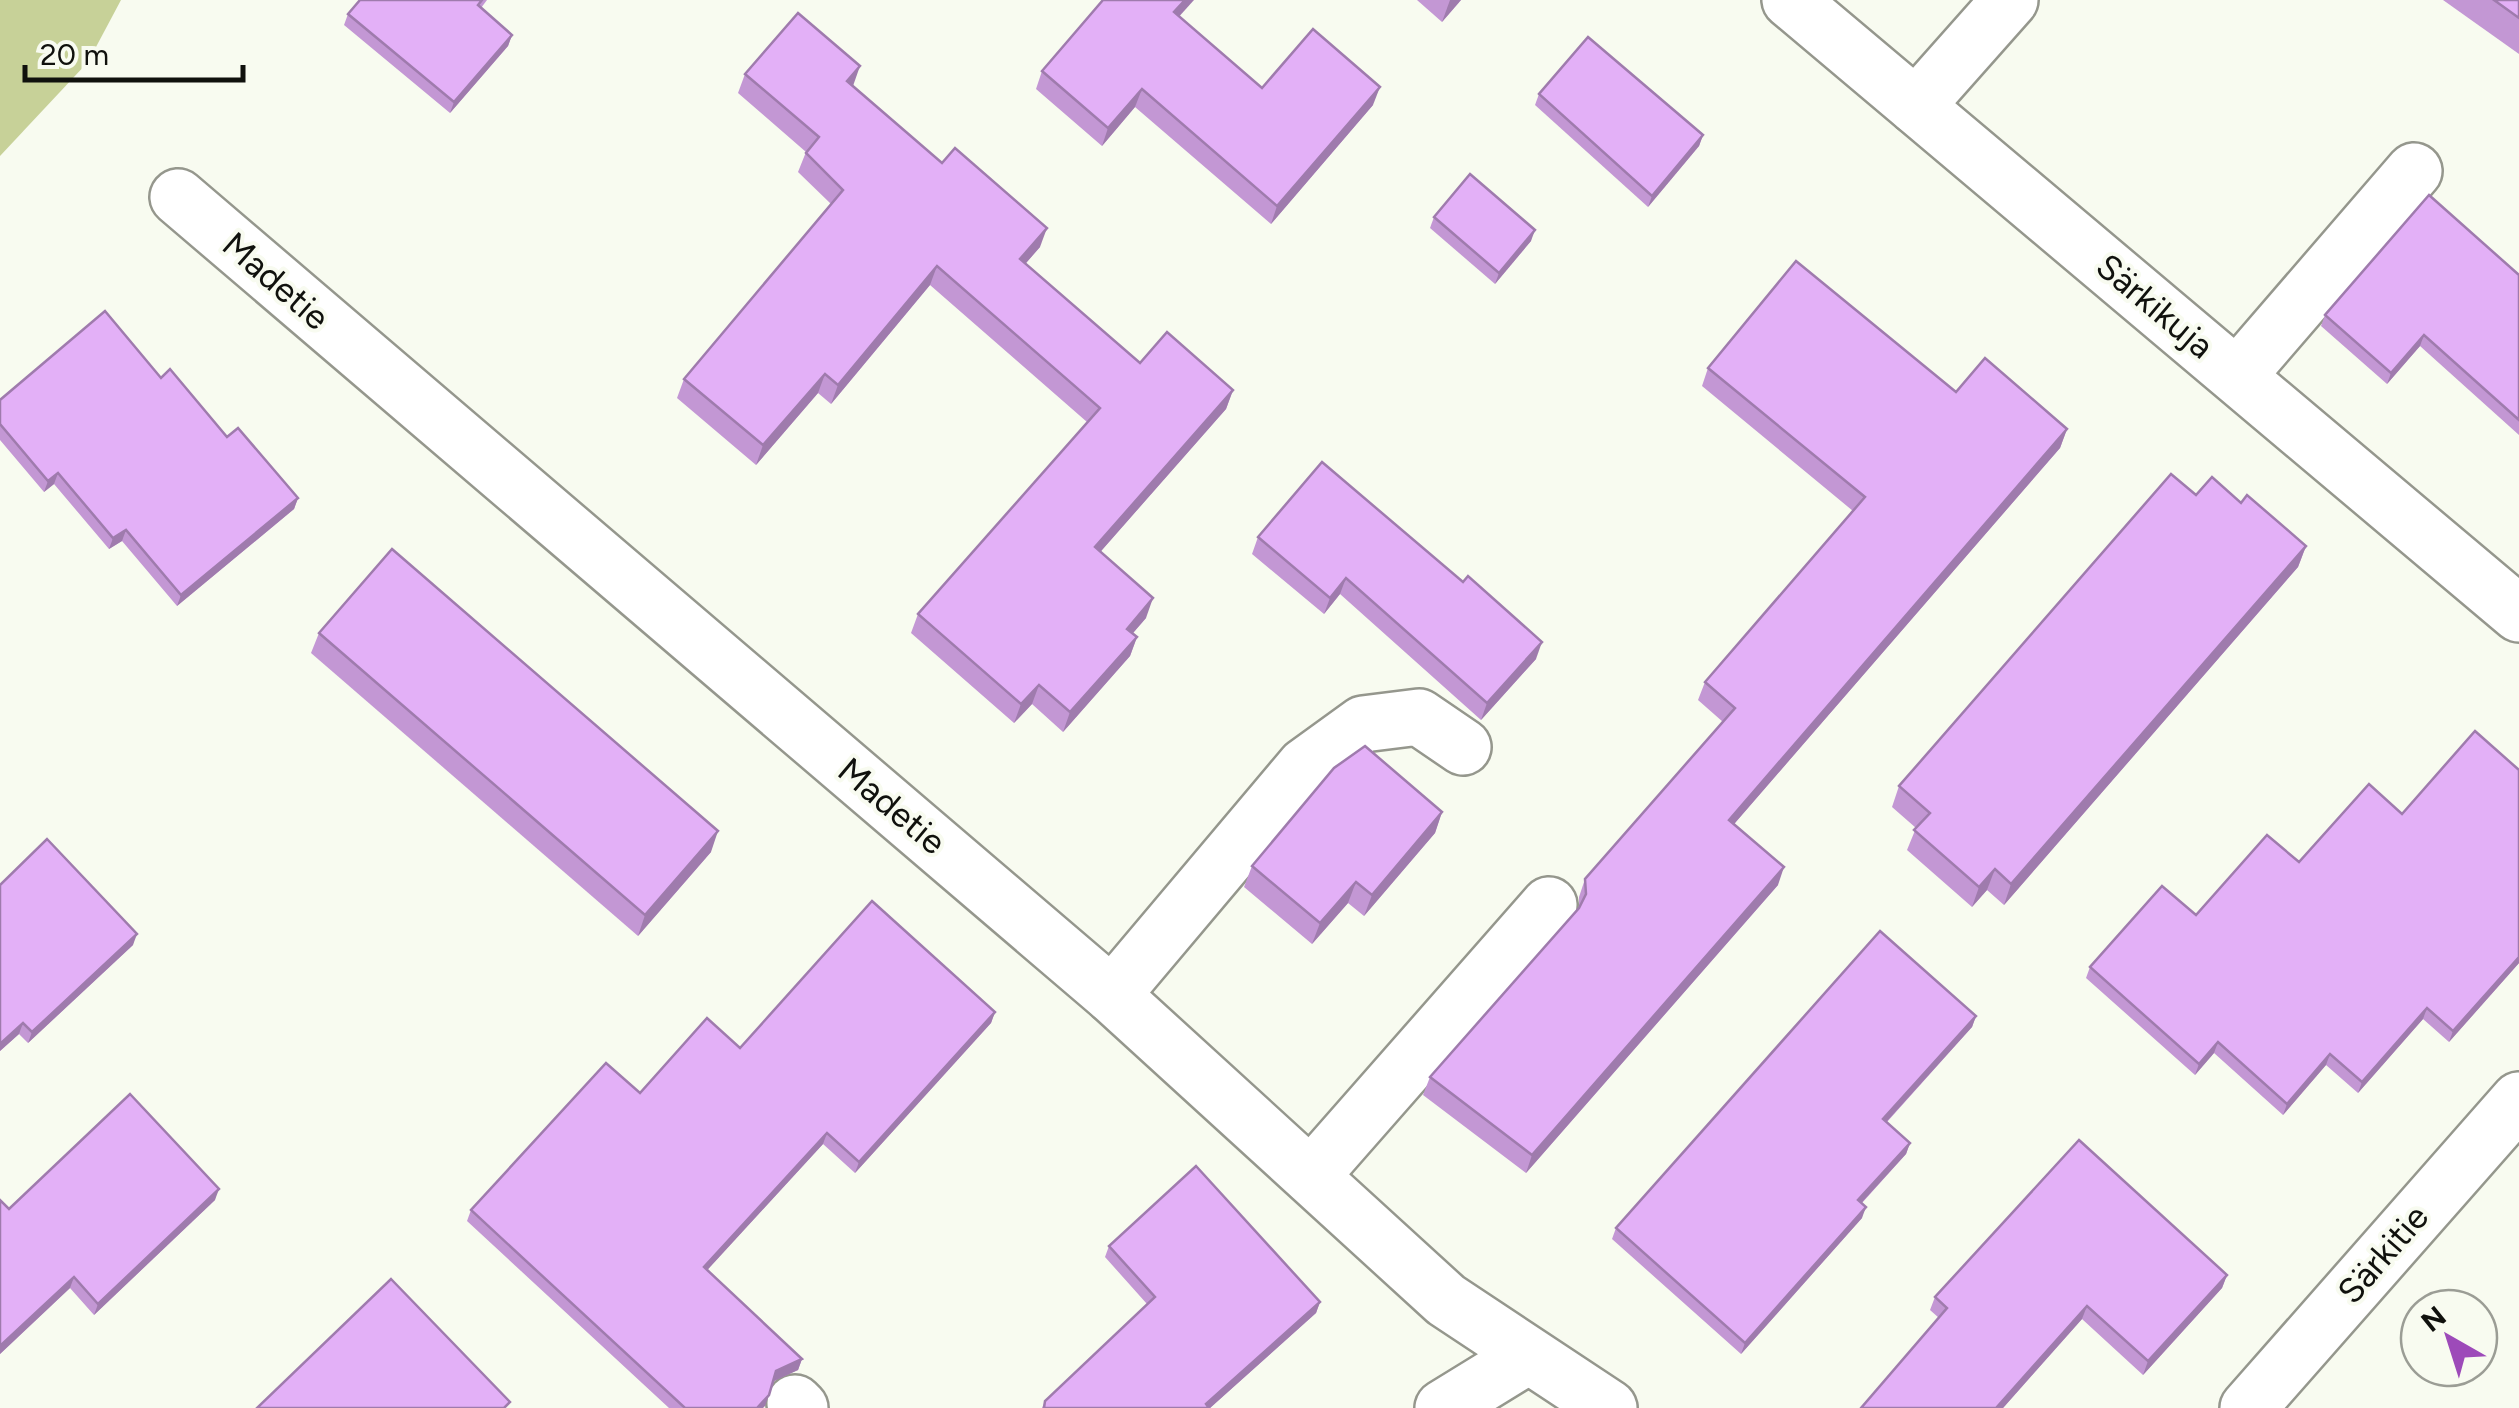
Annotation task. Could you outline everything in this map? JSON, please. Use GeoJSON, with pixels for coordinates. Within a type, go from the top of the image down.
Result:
{"type":"FeatureCollection","features":[{"type":"Feature","properties":{"kind":"street","name":"Särkikuja"},"geometry":{"type":"LineString","coordinates":[[1790,0],[2519,614]]}},
{"type":"Feature","properties":{"kind":"street"},"geometry":{"type":"LineString","coordinates":[[1916,106],[2010,0]]}},
{"type":"Feature","properties":{"kind":"street"},"geometry":{"type":"LineString","coordinates":[[2238,376],[2414,171]]}},
{"type":"Feature","properties":{"kind":"street","name":"Madetie"},"geometry":{"type":"LineString","coordinates":[[178,198],[1112,994],[1446,1300],[1526,1357],[1609,1408]]}},
{"type":"Feature","properties":{"kind":"street"},"geometry":{"type":"LineString","coordinates":[[1112,994],[1305,766],[1363,724],[1420,717],[1463,747]]}},
{"type":"Feature","properties":{"kind":"street"},"geometry":{"type":"LineString","coordinates":[[1311,1176],[1548,906]]}},
{"type":"Feature","properties":{"kind":"street","name":"Särkitie"},"geometry":{"type":"LineString","coordinates":[[2248,1408],[2519,1100]]}},
{"type":"Feature","properties":{"kind":"street"},"geometry":{"type":"LineString","coordinates":[[1443,1408],[1526,1357]]}},
{"type":"Feature","properties":{"kind":"green space"},"geometry":{"type":"Polygon","coordinates":[[[0,0],[121,0],[88,62],[0,156],[0,0]]]}},
{"type":"Feature","properties":{"kind":"building"},"geometry":{"type":"Polygon","coordinates":[[[360,0],[482,0],[478,5],[512,35],[454,102],[348,14],[360,0]]]}},
{"type":"Feature","properties":{"kind":"building"},"geometry":{"type":"Polygon","coordinates":[[[1103,0],[1185,0],[1174,12],[1262,88],[1313,29],[1380,87],[1277,206],[1142,89],[1108,128],[1042,71],[1103,0]]]}},
{"type":"Feature","properties":{"kind":"building"},"geometry":{"type":"Polygon","coordinates":[[[2494,0],[2519,0],[2519,18],[2494,0]]]}},
{"type":"Feature","properties":{"kind":"building"},"geometry":{"type":"Polygon","coordinates":[[[798,13],[860,66],[847,81],[942,163],[955,148],[1047,228],[1020,259],[1140,363],[1167,332],[1233,390],[1095,547],[1153,598],[1127,629],[1137,637],[1070,712],[1039,685],[1021,704],[918,614],[1100,408],[937,266],[838,385],[825,374],[763,445],[684,379],[843,190],[806,153],[819,137],[745,74],[798,13]]]}},
{"type":"Feature","properties":{"kind":"building"},"geometry":{"type":"Polygon","coordinates":[[[1588,37],[1703,135],[1652,196],[1539,94],[1588,37]]]}},
{"type":"Feature","properties":{"kind":"building"},"geometry":{"type":"Polygon","coordinates":[[[1470,174],[1535,230],[1499,273],[1434,217],[1470,174]]]}},
{"type":"Feature","properties":{"kind":"building"},"geometry":{"type":"Polygon","coordinates":[[[2429,195],[2519,275],[2519,420],[2424,335],[2391,373],[2325,315],[2429,195]]]}},
{"type":"Feature","properties":{"kind":"building"},"geometry":{"type":"Polygon","coordinates":[[[1796,261],[1956,392],[1985,358],[2067,429],[1729,820],[1784,867],[1532,1155],[1430,1077],[1579,908],[1586,894],[1585,879],[1735,708],[1705,682],[1865,497],[1708,368],[1796,261]]]}},
{"type":"Feature","properties":{"kind":"building"},"geometry":{"type":"Polygon","coordinates":[[[105,311],[161,378],[170,369],[227,437],[238,428],[298,498],[181,595],[126,530],[113,538],[58,473],[48,481],[0,424],[0,400],[105,311]]]}},
{"type":"Feature","properties":{"kind":"building"},"geometry":{"type":"Polygon","coordinates":[[[1322,462],[1463,582],[1468,576],[1542,642],[1487,703],[1346,578],[1330,598],[1258,537],[1322,462]]]}},
{"type":"Feature","properties":{"kind":"building"},"geometry":{"type":"Polygon","coordinates":[[[2171,474],[2196,495],[2212,477],[2241,503],[2247,495],[2306,546],[2011,884],[1995,869],[1979,887],[1914,830],[1930,813],[1899,786],[2171,474]]]}},
{"type":"Feature","properties":{"kind":"building"},"geometry":{"type":"Polygon","coordinates":[[[392,549],[718,831],[645,915],[319,633],[392,549]]]}},
{"type":"Feature","properties":{"kind":"building"},"geometry":{"type":"Polygon","coordinates":[[[2475,731],[2519,770],[2519,957],[2453,1031],[2427,1008],[2362,1082],[2330,1054],[2287,1104],[2218,1042],[2199,1064],[2090,967],[2162,886],[2196,915],[2267,835],[2299,862],[2369,784],[2402,814],[2475,731]]]}},
{"type":"Feature","properties":{"kind":"building"},"geometry":{"type":"Polygon","coordinates":[[[1365,746],[1442,812],[1372,895],[1356,882],[1320,923],[1252,866],[1334,768],[1365,746]]]}},
{"type":"Feature","properties":{"kind":"building"},"geometry":{"type":"Polygon","coordinates":[[[47,839],[137,934],[32,1032],[23,1023],[0,1044],[0,885],[47,839]]]}},
{"type":"Feature","properties":{"kind":"building"},"geometry":{"type":"Polygon","coordinates":[[[872,901],[995,1012],[859,1162],[827,1133],[704,1267],[802,1359],[776,1371],[769,1395],[757,1408],[685,1408],[471,1210],[606,1063],[640,1093],[707,1018],[740,1048],[872,901]]]}},
{"type":"Feature","properties":{"kind":"building"},"geometry":{"type":"Polygon","coordinates":[[[1880,931],[1976,1016],[1883,1119],[1910,1143],[1858,1200],[1866,1207],[1745,1343],[1616,1228],[1880,931]]]}},
{"type":"Feature","properties":{"kind":"building"},"geometry":{"type":"Polygon","coordinates":[[[130,1094],[219,1189],[98,1304],[74,1277],[0,1346],[0,1200],[9,1209],[130,1094]]]}},
{"type":"Feature","properties":{"kind":"building"},"geometry":{"type":"Polygon","coordinates":[[[2079,1140],[2227,1275],[2148,1361],[2087,1306],[1996,1408],[1861,1408],[1947,1308],[1935,1297],[2079,1140]]]}},
{"type":"Feature","properties":{"kind":"building"},"geometry":{"type":"Polygon","coordinates":[[[1196,1166],[1320,1302],[1206,1404],[1209,1408],[1044,1408],[1045,1401],[1155,1297],[1109,1246],[1196,1166]]]}},
{"type":"Feature","properties":{"kind":"building"},"geometry":{"type":"Polygon","coordinates":[[[391,1279],[510,1402],[504,1408],[257,1408],[391,1279]]]}}]}
